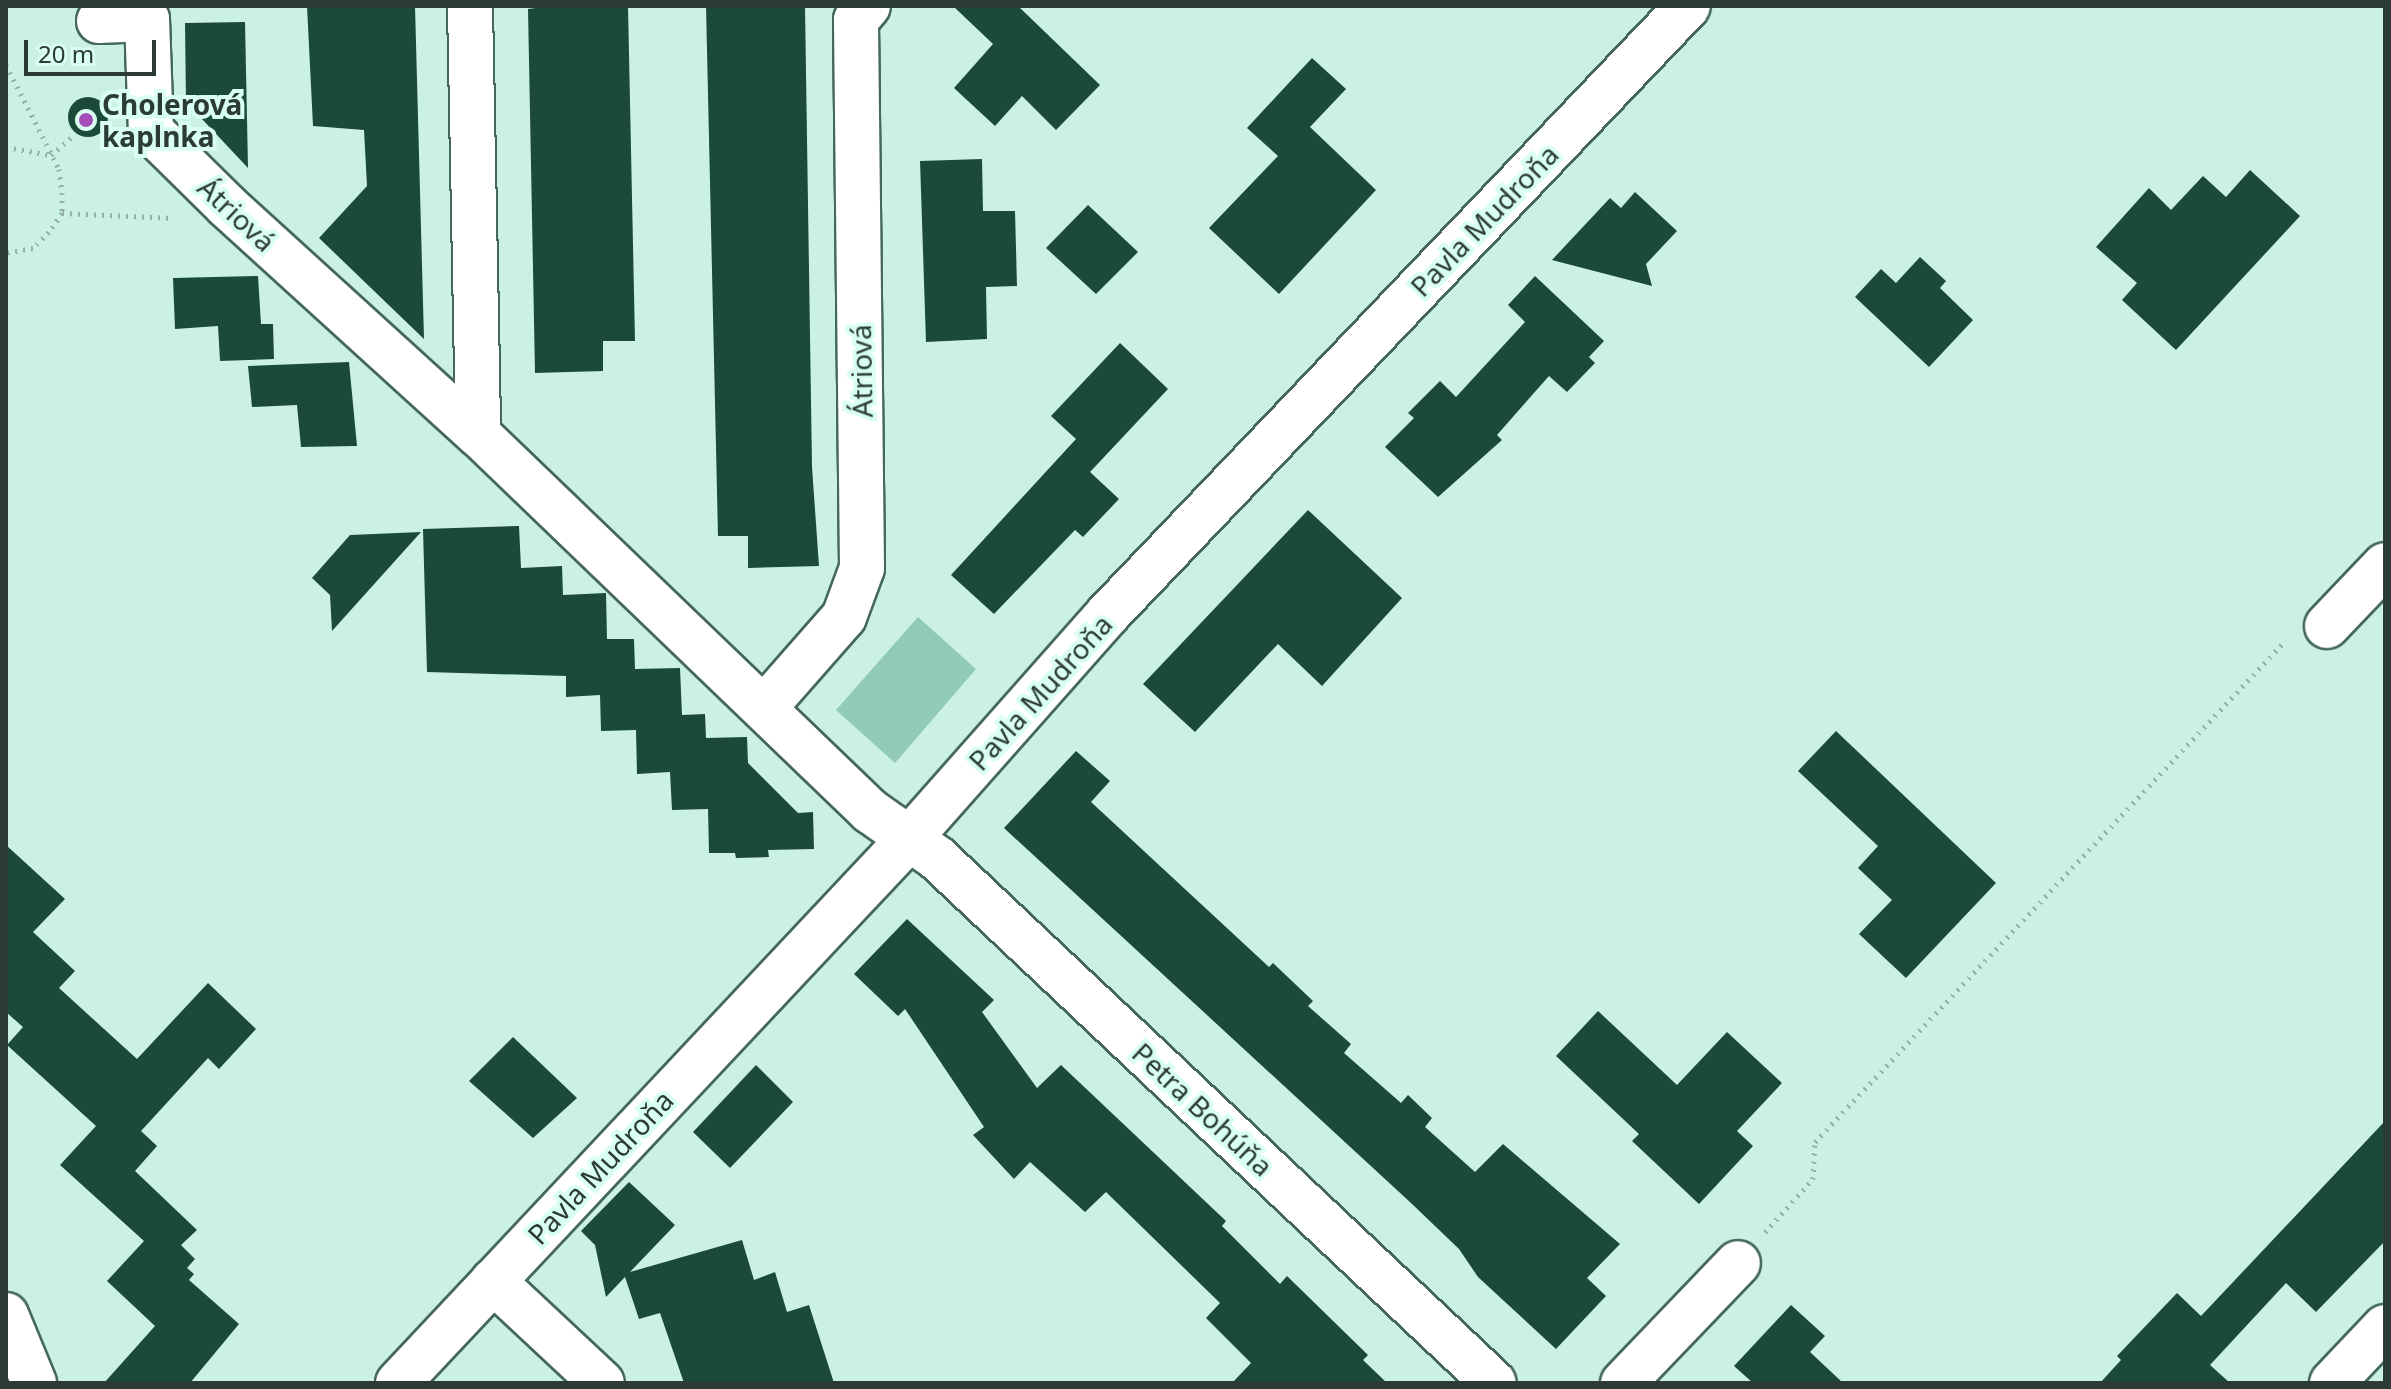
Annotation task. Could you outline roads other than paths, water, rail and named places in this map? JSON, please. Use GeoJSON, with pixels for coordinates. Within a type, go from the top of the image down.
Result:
{"type":"FeatureCollection","features":[{"type":"Feature","properties":{"kind":"street"},"geometry":{"type":"LineString","coordinates":[[470,6],[478,434]]}},
{"type":"Feature","properties":{"kind":"street","name":"Átriová"},"geometry":{"type":"LineString","coordinates":[[764,708],[844,617],[862,568],[856,20],[868,6]]}},
{"type":"Feature","properties":{"kind":"street","name":"Pavla Mudroňa"},"geometry":{"type":"LineString","coordinates":[[398,1383],[908,840],[1108,614],[1688,6]]}},
{"type":"Feature","properties":{"kind":"street","name":"Átriová"},"geometry":{"type":"LineString","coordinates":[[99,21],[147,19],[151,131],[227,206],[478,434],[764,708],[908,840]]}},
{"type":"Feature","properties":{"kind":"street"},"geometry":{"type":"LineString","coordinates":[[2327,626],[2385,565]]}},
{"type":"Feature","properties":{"kind":"street","name":"Petra Bohúňa"},"geometry":{"type":"LineString","coordinates":[[908,840],[937,858],[1494,1383]]}},
{"type":"Feature","properties":{"kind":"street"},"geometry":{"type":"LineString","coordinates":[[1623,1383],[1738,1263]]}},
{"type":"Feature","properties":{"kind":"street"},"geometry":{"type":"LineString","coordinates":[[493,1281],[602,1383]]}},
{"type":"Feature","properties":{"kind":"street"},"geometry":{"type":"LineString","coordinates":[[6,1315],[34,1383]]}},
{"type":"Feature","properties":{"kind":"street"},"geometry":{"type":"LineString","coordinates":[[2332,1383],[2385,1327]]}},
{"type":"Feature","properties":{"kind":"place","name":"Cholerová kaplnka"},"geometry":{"type":"Point","coordinates":[86,120]}}]}
